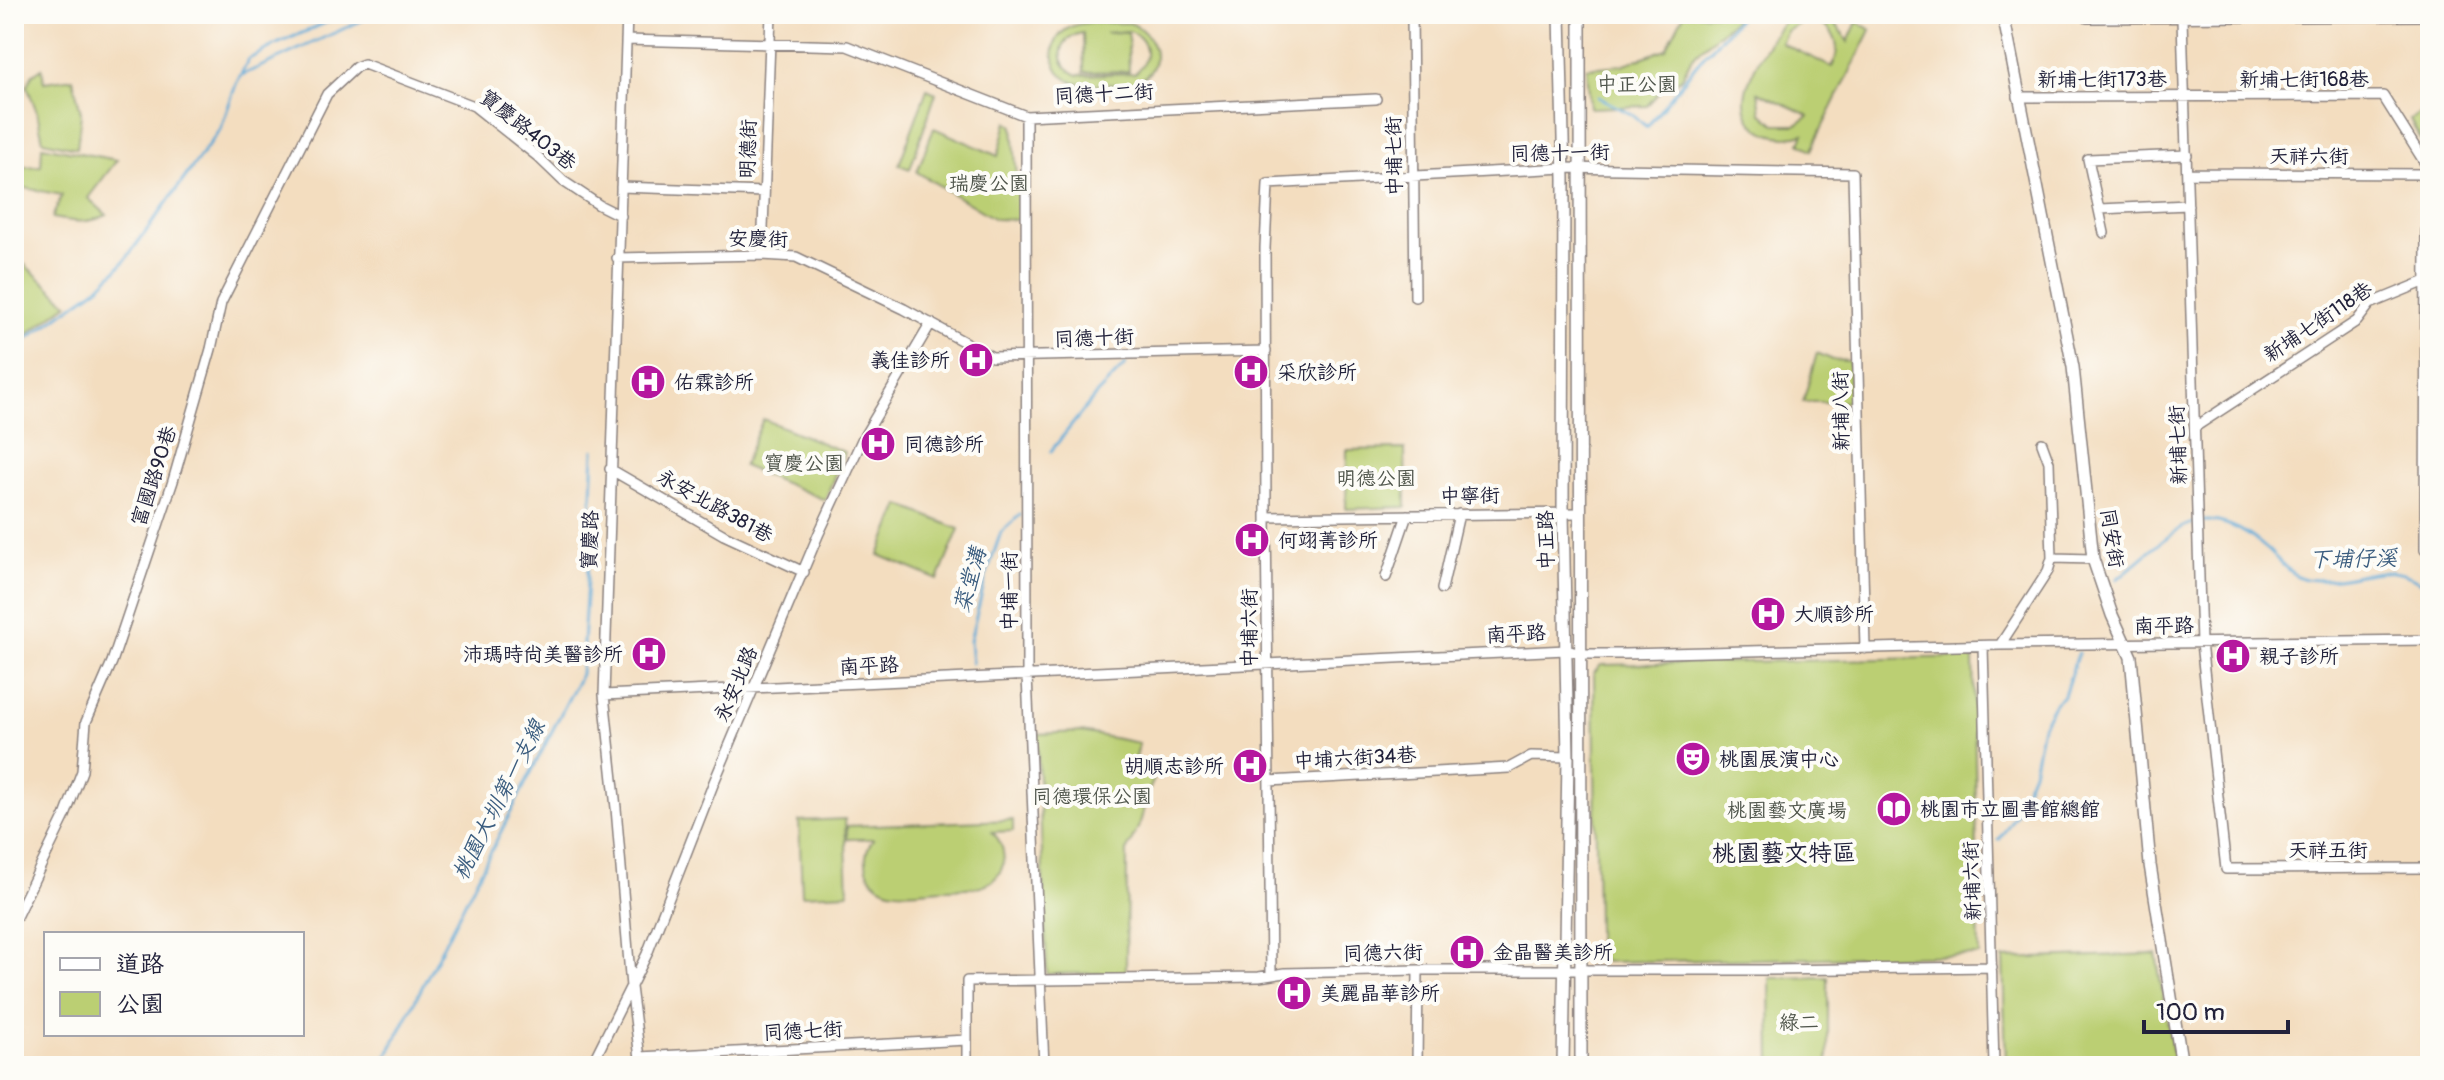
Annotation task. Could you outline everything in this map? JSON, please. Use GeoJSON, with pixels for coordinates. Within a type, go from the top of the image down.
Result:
{"type":"FeatureCollection","features":[{"type":"Feature","properties":{"kind":"street","name":"寶慶路"},"geometry":{"type":"LineString","coordinates":[[627,14],[604,695],[631,987],[641,1062]]}},
{"type":"Feature","properties":{"kind":"street","name":"明德街"},"geometry":{"type":"LineString","coordinates":[[762,255],[771,14]]}},
{"type":"Feature","properties":{"kind":"street","name":"中埔七街"},"geometry":{"type":"LineString","coordinates":[[1412,14],[1415,297]]}},
{"type":"Feature","properties":{"kind":"street","name":"中正路"},"geometry":{"type":"LineString","coordinates":[[1560,14],[1568,757],[1563,1066]]}},
{"type":"Feature","properties":{"kind":"street","name":"中正路"},"geometry":{"type":"LineString","coordinates":[[1580,14],[1581,1066]]}},
{"type":"Feature","properties":{"kind":"street","name":"同安街"},"geometry":{"type":"LineString","coordinates":[[2003,14],[2073,367],[2093,559],[2112,615],[2126,644],[2134,679],[2150,865],[2182,1066]]}},
{"type":"Feature","properties":{"kind":"street"},"geometry":{"type":"LineString","coordinates":[[2087,16],[2182,19],[2430,16]]}},
{"type":"Feature","properties":{"kind":"street","name":"新埔七街"},"geometry":{"type":"LineString","coordinates":[[2182,19],[2201,643],[2226,869]]}},
{"type":"Feature","properties":{"kind":"street"},"geometry":{"type":"LineString","coordinates":[[626,40],[770,45]]}},
{"type":"Feature","properties":{"kind":"street","name":"同德十二街"},"geometry":{"type":"LineString","coordinates":[[770,45],[847,46],[1026,116],[1376,99]]}},
{"type":"Feature","properties":{"kind":"street","name":"寶慶路403巷"},"geometry":{"type":"LineString","coordinates":[[364,64],[474,106],[563,181],[621,216]]}},
{"type":"Feature","properties":{"kind":"street","name":"富國路90巷"},"geometry":{"type":"LineString","coordinates":[[14,921],[65,816],[82,771],[86,722],[112,662],[173,481],[221,303],[327,94],[356,67],[364,64]]}},
{"type":"Feature","properties":{"kind":"street","name":"新埔七街168巷"},"geometry":{"type":"LineString","coordinates":[[2185,97],[2383,96],[2430,173]]}},
{"type":"Feature","properties":{"kind":"street","name":"新埔七街173巷"},"geometry":{"type":"LineString","coordinates":[[2018,97],[2185,97]]}},
{"type":"Feature","properties":{"kind":"street","name":"中埔一街"},"geometry":{"type":"LineString","coordinates":[[1026,116],[1027,676],[1044,1066]]}},
{"type":"Feature","properties":{"kind":"street"},"geometry":{"type":"LineString","coordinates":[[2104,233],[2088,159],[2187,155]]}},
{"type":"Feature","properties":{"kind":"street","name":"同德十一街"},"geometry":{"type":"LineString","coordinates":[[1268,184],[1564,168],[1853,173]]}},
{"type":"Feature","properties":{"kind":"street","name":"新埔八街"},"geometry":{"type":"LineString","coordinates":[[1853,173],[1865,649]]}},
{"type":"Feature","properties":{"kind":"street","name":"天祥六街"},"geometry":{"type":"LineString","coordinates":[[2187,173],[2430,173]]}},
{"type":"Feature","properties":{"kind":"street","name":"中埔六街"},"geometry":{"type":"LineString","coordinates":[[1268,184],[1266,517],[1271,975]]}},
{"type":"Feature","properties":{"kind":"street"},"geometry":{"type":"LineString","coordinates":[[621,187],[764,192]]}},
{"type":"Feature","properties":{"kind":"street"},"geometry":{"type":"LineString","coordinates":[[2100,209],[2188,205]]}},
{"type":"Feature","properties":{"kind":"street"},"geometry":{"type":"LineString","coordinates":[[2426,231],[2425,550],[2430,550]]}},
{"type":"Feature","properties":{"kind":"street","name":"安慶街"},"geometry":{"type":"LineString","coordinates":[[617,258],[796,257],[931,323]]}},
{"type":"Feature","properties":{"kind":"street","name":"新埔七街118巷"},"geometry":{"type":"LineString","coordinates":[[2195,427],[2357,321],[2370,304],[2426,281]]}},
{"type":"Feature","properties":{"kind":"street","name":"同德十街"},"geometry":{"type":"LineString","coordinates":[[931,323],[992,357],[1266,351]]}},
{"type":"Feature","properties":{"kind":"street","name":"永安北路"},"geometry":{"type":"LineString","coordinates":[[591,1066],[647,954],[752,689],[862,440],[931,323]]}},
{"type":"Feature","properties":{"kind":"street"},"geometry":{"type":"LineString","coordinates":[[2000,645],[2048,571],[2052,558],[2049,462],[2042,443]]}},
{"type":"Feature","properties":{"kind":"street","name":"永安北路381巷"},"geometry":{"type":"LineString","coordinates":[[610,469],[724,535],[804,572]]}},
{"type":"Feature","properties":{"kind":"street","name":"中寧街"},"geometry":{"type":"LineString","coordinates":[[1266,517],[1579,513]]}},
{"type":"Feature","properties":{"kind":"street"},"geometry":{"type":"LineString","coordinates":[[1442,589],[1459,514]]}},
{"type":"Feature","properties":{"kind":"street"},"geometry":{"type":"LineString","coordinates":[[1386,577],[1407,515]]}},
{"type":"Feature","properties":{"kind":"street"},"geometry":{"type":"LineString","coordinates":[[2052,558],[2093,559]]}},
{"type":"Feature","properties":{"kind":"street","name":"南平路"},"geometry":{"type":"LineString","coordinates":[[604,695],[1566,650],[1582,654],[2430,640]]}},
{"type":"Feature","properties":{"kind":"street","name":"新埔六街"},"geometry":{"type":"LineString","coordinates":[[1983,646],[1994,1066]]}},
{"type":"Feature","properties":{"kind":"street","name":"中埔六街34巷"},"geometry":{"type":"LineString","coordinates":[[1269,781],[1509,768],[1531,756],[1568,757]]}},
{"type":"Feature","properties":{"kind":"street","name":"天祥五街"},"geometry":{"type":"LineString","coordinates":[[2226,869],[2430,868]]}},
{"type":"Feature","properties":{"kind":"street","name":"同德六街"},"geometry":{"type":"LineString","coordinates":[[967,1040],[967,981],[1564,968],[1992,967]]}},
{"type":"Feature","properties":{"kind":"street"},"geometry":{"type":"LineString","coordinates":[[1417,1066],[1418,970]]}},
{"type":"Feature","properties":{"kind":"street"},"geometry":{"type":"LineString","coordinates":[[967,1040],[967,1066]]}},
{"type":"Feature","properties":{"kind":"street","name":"同德七街"},"geometry":{"type":"LineString","coordinates":[[641,1062],[967,1040]]}},
{"type":"Feature","properties":{"kind":"green space","name":"中正公園"},"geometry":{"type":"Polygon","coordinates":[[[1684,14],[1741,14],[1692,57],[1682,78],[1660,91],[1647,106],[1590,108],[1587,68],[1622,65],[1666,49],[1684,14]]]}},
{"type":"Feature","properties":{"kind":"green space"},"geometry":{"type":"Polygon","coordinates":[[[1794,14],[1821,15],[1837,26],[1848,42],[1857,22],[1871,30],[1811,150],[1800,143],[1804,134],[1784,137],[1764,132],[1756,127],[1746,110],[1747,90],[1756,65],[1787,19],[1794,14]],[[1803,22],[1787,31],[1781,43],[1832,67],[1837,50],[1833,35],[1821,25],[1803,22]],[[1758,92],[1761,112],[1776,125],[1796,125],[1809,116],[1808,115],[1758,92]]]}},
{"type":"Feature","properties":{"kind":"green space"},"geometry":{"type":"Polygon","coordinates":[[[1130,23],[1145,34],[1154,49],[1155,58],[1148,74],[1135,82],[1110,84],[1078,83],[1062,75],[1054,59],[1056,42],[1061,34],[1075,25],[1130,23]],[[1129,31],[1105,33],[1128,33],[1129,71],[1084,72],[1083,33],[1068,40],[1062,58],[1065,65],[1078,75],[1135,73],[1146,56],[1144,44],[1129,31]]]}},
{"type":"Feature","properties":{"kind":"green space"},"geometry":{"type":"Polygon","coordinates":[[[42,68],[44,82],[73,78],[81,113],[77,148],[43,141],[27,86],[32,75],[42,68]]]}},
{"type":"Feature","properties":{"kind":"green space","name":"瑞慶公園"},"geometry":{"type":"Polygon","coordinates":[[[927,89],[936,93],[910,169],[899,165],[927,89]]]}},
{"type":"Feature","properties":{"kind":"green space"},"geometry":{"type":"Polygon","coordinates":[[[2427,110],[2430,115],[2430,157],[2410,120],[2427,110]]]}},
{"type":"Feature","properties":{"kind":"green space","name":"瑞慶公園"},"geometry":{"type":"Polygon","coordinates":[[[1007,122],[1013,126],[1020,220],[995,219],[917,172],[934,128],[998,156],[1007,122]]]}},
{"type":"Feature","properties":{"kind":"green space"},"geometry":{"type":"Polygon","coordinates":[[[42,146],[117,160],[88,198],[107,215],[80,221],[52,218],[62,195],[14,186],[24,167],[41,166],[42,146]]]}},
{"type":"Feature","properties":{"kind":"green space"},"geometry":{"type":"Polygon","coordinates":[[[14,255],[68,304],[24,337],[14,335],[14,255]]]}},
{"type":"Feature","properties":{"kind":"green space"},"geometry":{"type":"Polygon","coordinates":[[[1817,353],[1833,360],[1849,361],[1850,402],[1803,402],[1817,353]]]}},
{"type":"Feature","properties":{"kind":"green space","name":"寶慶公園"},"geometry":{"type":"Polygon","coordinates":[[[763,419],[844,452],[825,500],[743,466],[763,419]]]}},
{"type":"Feature","properties":{"kind":"green space","name":"明德公園"},"geometry":{"type":"Polygon","coordinates":[[[1405,449],[1406,507],[1346,509],[1347,450],[1405,449]]]}},
{"type":"Feature","properties":{"kind":"green space"},"geometry":{"type":"Polygon","coordinates":[[[900,505],[959,529],[938,580],[879,555],[900,505]]]}},
{"type":"Feature","properties":{"kind":"green space","name":"桃園藝文廣場"},"geometry":{"type":"Polygon","coordinates":[[[1973,657],[1979,955],[1605,962],[1597,950],[1594,673],[1601,665],[1973,657]]]}},
{"type":"Feature","properties":{"kind":"green space","name":"同德環保公園"},"geometry":{"type":"Polygon","coordinates":[[[1082,732],[1139,743],[1135,763],[1142,774],[1155,777],[1140,824],[1127,850],[1126,973],[1047,974],[1037,734],[1082,732]]]}},
{"type":"Feature","properties":{"kind":"green space"},"geometry":{"type":"Polygon","coordinates":[[[845,819],[848,893],[802,895],[799,821],[845,819]]]}},
{"type":"Feature","properties":{"kind":"green space"},"geometry":{"type":"Polygon","coordinates":[[[1013,820],[1013,831],[992,832],[1003,850],[1001,870],[987,884],[968,888],[902,892],[883,887],[875,882],[866,865],[867,851],[873,839],[847,839],[847,826],[1013,820]]]}},
{"type":"Feature","properties":{"kind":"green space"},"geometry":{"type":"Polygon","coordinates":[[[2156,954],[2175,1066],[2006,1066],[2003,959],[2156,954]]]}},
{"type":"Feature","properties":{"kind":"green space","name":"綠二"},"geometry":{"type":"Polygon","coordinates":[[[1828,977],[1828,1066],[1771,1066],[1770,978],[1828,977]]]}},
{"type":"Feature","properties":{"kind":"waterway"},"geometry":{"type":"LineString","coordinates":[[14,341],[21,343],[98,288],[123,263],[221,128],[236,84],[249,59],[346,14]]}},
{"type":"Feature","properties":{"kind":"waterway"},"geometry":{"type":"LineString","coordinates":[[240,76],[376,14]]}},
{"type":"Feature","properties":{"kind":"waterway","name":"菜堂溝"},"geometry":{"type":"LineString","coordinates":[[1598,97],[1633,115],[1647,127],[1696,65],[1743,14]]}},
{"type":"Feature","properties":{"kind":"waterway","name":"菜堂溝"},"geometry":{"type":"LineString","coordinates":[[1051,451],[1095,396],[1126,364]]}},
{"type":"Feature","properties":{"kind":"waterway","name":"桃園大圳第一支線"},"geometry":{"type":"LineString","coordinates":[[591,518],[594,450]]}},
{"type":"Feature","properties":{"kind":"waterway","name":"菜堂溝"},"geometry":{"type":"LineString","coordinates":[[972,663],[970,641],[986,576],[1001,532],[1020,515]]}},
{"type":"Feature","properties":{"kind":"waterway","name":"下埔仔溪"},"geometry":{"type":"LineString","coordinates":[[2117,579],[2178,530],[2196,522],[2208,521],[2240,530],[2290,571],[2306,579],[2398,573],[2430,588]]}},
{"type":"Feature","properties":{"kind":"waterway","name":"桃園大圳第一支線"},"geometry":{"type":"LineString","coordinates":[[382,1066],[581,674],[590,534]]}},
{"type":"Feature","properties":{"kind":"waterway","name":"下埔仔溪"},"geometry":{"type":"LineString","coordinates":[[1999,840],[2015,815],[2033,771],[2042,726],[2055,703],[2064,695],[2078,653]]}},
{"type":"Feature","properties":{"kind":"place","name":"義佳診所"},"geometry":{"type":"Point","coordinates":[976,360]}},
{"type":"Feature","properties":{"kind":"place","name":"采欣診所"},"geometry":{"type":"Point","coordinates":[1251,372]}},
{"type":"Feature","properties":{"kind":"place","name":"佑霖診所"},"geometry":{"type":"Point","coordinates":[648,382]}},
{"type":"Feature","properties":{"kind":"place","name":"同德診所"},"geometry":{"type":"Point","coordinates":[878,444]}},
{"type":"Feature","properties":{"kind":"place","name":"何翊菁診所"},"geometry":{"type":"Point","coordinates":[1252,540]}},
{"type":"Feature","properties":{"kind":"place","name":"大順診所"},"geometry":{"type":"Point","coordinates":[1768,614]}},
{"type":"Feature","properties":{"kind":"place","name":"沛瑪時尚美醫診所"},"geometry":{"type":"Point","coordinates":[649,654]}},
{"type":"Feature","properties":{"kind":"place","name":"親子診所"},"geometry":{"type":"Point","coordinates":[2233,656]}},
{"type":"Feature","properties":{"kind":"place","name":"桃園展演中心"},"geometry":{"type":"Point","coordinates":[1693,759]}},
{"type":"Feature","properties":{"kind":"place","name":"胡順志診所"},"geometry":{"type":"Point","coordinates":[1250,766]}},
{"type":"Feature","properties":{"kind":"place","name":"桃園市立圖書館總館"},"geometry":{"type":"Point","coordinates":[1894,809]}},
{"type":"Feature","properties":{"kind":"place","name":"金晶醫美診所"},"geometry":{"type":"Point","coordinates":[1467,952]}},
{"type":"Feature","properties":{"kind":"place","name":"美麗晶華診所"},"geometry":{"type":"Point","coordinates":[1294,993]}},
{"type":"Feature","properties":{"kind":"district","name":"桃園藝文特區"},"geometry":{"type":"Point","coordinates":[1784,853]}}]}
